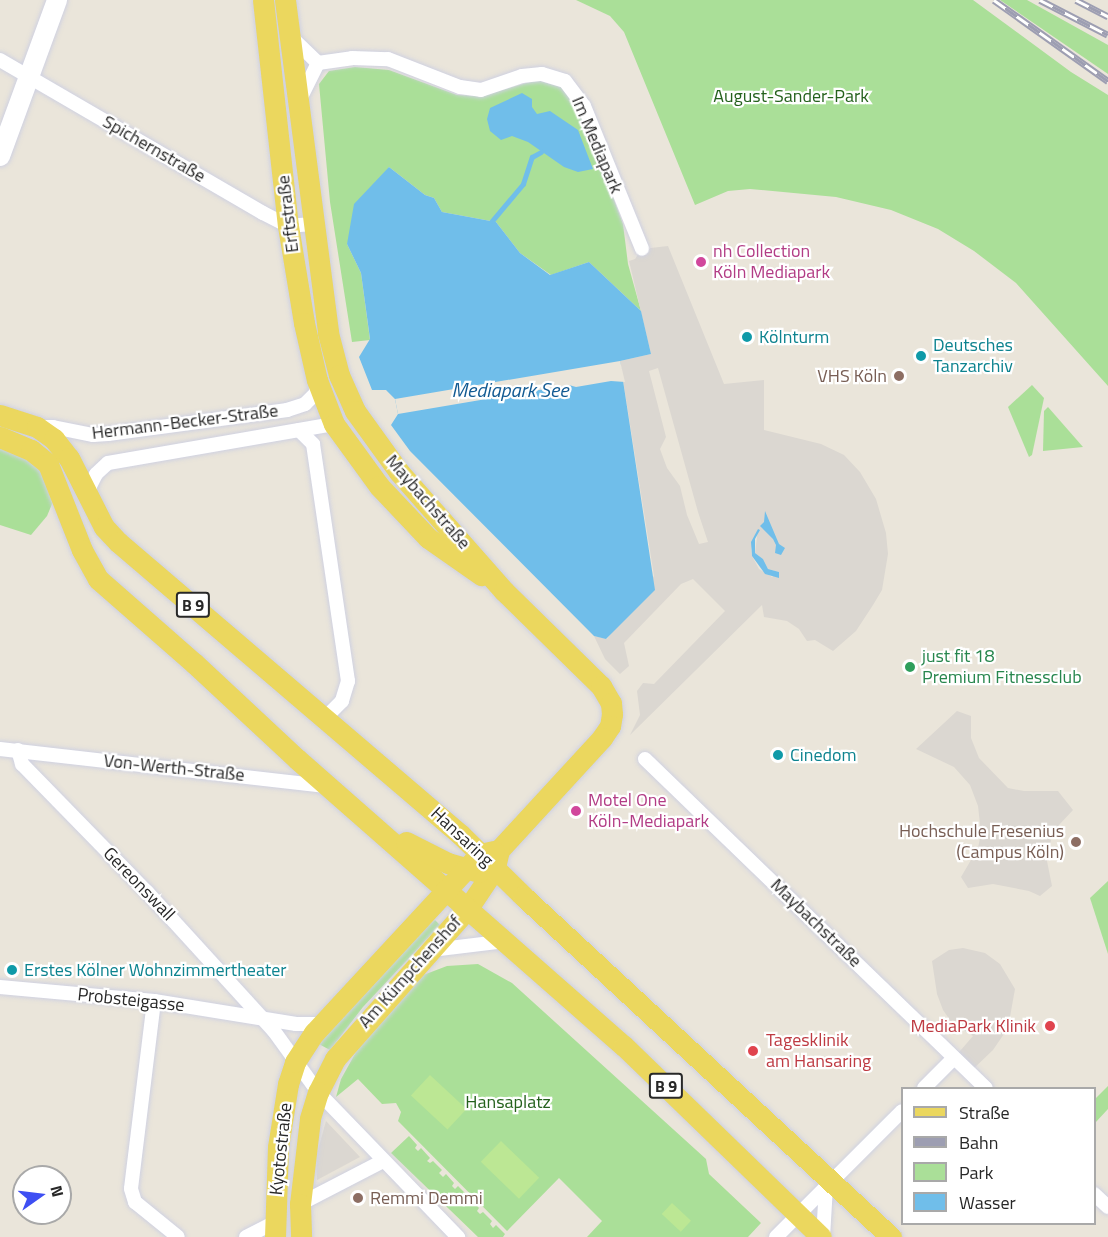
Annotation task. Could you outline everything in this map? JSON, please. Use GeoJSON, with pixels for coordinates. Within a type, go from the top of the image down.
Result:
{"type":"FeatureCollection","features":[{"type":"Feature","properties":{"kind":"main road","name":"Erftstraße"},"geometry":{"type":"LineString","coordinates":[[263,0],[288,226],[304,323],[317,380],[334,424]]}},
{"type":"Feature","properties":{"kind":"main road","name":"Erftstraße"},"geometry":{"type":"LineString","coordinates":[[285,0],[312,224],[328,333],[339,375],[355,411]]}},
{"type":"Feature","properties":{"kind":"main road","name":"Maybachstraße"},"geometry":{"type":"LineString","coordinates":[[355,411],[399,472],[504,591],[593,676],[610,703]]}},
{"type":"Feature","properties":{"kind":"main road","name":"B 9"},"geometry":{"type":"LineString","coordinates":[[0,415],[37,427],[54,439],[69,458],[89,499]]}},
{"type":"Feature","properties":{"kind":"main road","name":"Maybachstraße"},"geometry":{"type":"LineString","coordinates":[[334,424],[379,486],[428,538],[504,591]]}},
{"type":"Feature","properties":{"kind":"main road","name":"B 9"},"geometry":{"type":"LineString","coordinates":[[0,437],[31,450],[48,464],[82,550],[98,579],[624,1046],[822,1237]]}},
{"type":"Feature","properties":{"kind":"main road","name":"Hansaring"},"geometry":{"type":"LineString","coordinates":[[89,499],[104,527],[118,542],[326,717],[494,865],[829,1184],[891,1237]]}},
{"type":"Feature","properties":{"kind":"main road","name":"Am Kümpchenshof"},"geometry":{"type":"LineString","coordinates":[[318,1092],[334,1059],[354,1034],[468,908],[494,865],[602,738],[610,726],[610,703]]}},
{"type":"Feature","properties":{"kind":"main road","name":"B 9"},"geometry":{"type":"LineString","coordinates":[[369,820],[428,855],[466,870]]}},
{"type":"Feature","properties":{"kind":"main road","name":"Am Kümpchenshof"},"geometry":{"type":"LineString","coordinates":[[295,1062],[322,1024],[466,870],[494,865]]}},
{"type":"Feature","properties":{"kind":"main road"},"geometry":{"type":"LineString","coordinates":[[447,890],[494,865]]}},
{"type":"Feature","properties":{"kind":"main road","name":"Kyotostraße"},"geometry":{"type":"LineString","coordinates":[[275,1229],[278,1147],[288,1084],[295,1062]]}},
{"type":"Feature","properties":{"kind":"main road","name":"Kyotostraße"},"geometry":{"type":"LineString","coordinates":[[300,1237],[305,1145],[318,1092]]}},
{"type":"Feature","properties":{"kind":"street"},"geometry":{"type":"LineString","coordinates":[[0,156],[57,0]]}},
{"type":"Feature","properties":{"kind":"street"},"geometry":{"type":"LineString","coordinates":[[289,34],[298,47],[318,63],[298,103]]}},
{"type":"Feature","properties":{"kind":"street","name":"Im Mediapark"},"geometry":{"type":"LineString","coordinates":[[318,63],[352,58],[388,59],[460,87],[481,90],[522,76],[542,74],[559,78],[575,92],[584,106],[642,249]]}},
{"type":"Feature","properties":{"kind":"street","name":"Spichernstraße"},"geometry":{"type":"LineString","coordinates":[[0,60],[288,226]]}},
{"type":"Feature","properties":{"kind":"street"},"geometry":{"type":"LineString","coordinates":[[288,226],[312,224]]}},
{"type":"Feature","properties":{"kind":"street","name":"Hermann-Becker-Straße"},"geometry":{"type":"LineString","coordinates":[[37,427],[108,435],[287,410],[306,404],[316,393],[317,380]]}},
{"type":"Feature","properties":{"kind":"street","name":"Hermann-Becker-Straße"},"geometry":{"type":"LineString","coordinates":[[89,499],[90,486],[96,474],[108,463],[334,424]]}},
{"type":"Feature","properties":{"kind":"street"},"geometry":{"type":"LineString","coordinates":[[298,430],[313,444],[348,681],[342,701],[326,717]]}},
{"type":"Feature","properties":{"kind":"street","name":"Von-Werth-Straße"},"geometry":{"type":"LineString","coordinates":[[0,743],[18,750]]}},
{"type":"Feature","properties":{"kind":"street","name":"Von-Werth-Straße"},"geometry":{"type":"LineString","coordinates":[[0,749],[330,786]]}},
{"type":"Feature","properties":{"kind":"street","name":"Gereonswall"},"geometry":{"type":"LineString","coordinates":[[18,750],[22,764],[147,892],[262,1018],[318,1092],[458,1237]]}},
{"type":"Feature","properties":{"kind":"street","name":"Maybachstraße"},"geometry":{"type":"LineString","coordinates":[[645,759],[984,1087]]}},
{"type":"Feature","properties":{"kind":"street"},"geometry":{"type":"LineString","coordinates":[[432,950],[506,941]]}},
{"type":"Feature","properties":{"kind":"street","name":"Probsteigasse"},"geometry":{"type":"LineString","coordinates":[[0,987],[154,1001],[262,1018]]}},
{"type":"Feature","properties":{"kind":"street"},"geometry":{"type":"LineString","coordinates":[[154,1001],[131,1189],[135,1202],[178,1237]]}},
{"type":"Feature","properties":{"kind":"street"},"geometry":{"type":"LineString","coordinates":[[262,1018],[296,1024],[322,1024]]}},
{"type":"Feature","properties":{"kind":"street"},"geometry":{"type":"LineString","coordinates":[[926,1087],[954,1058]]}},
{"type":"Feature","properties":{"kind":"street"},"geometry":{"type":"LineString","coordinates":[[776,1237],[901,1113]]}},
{"type":"Feature","properties":{"kind":"street"},"geometry":{"type":"LineString","coordinates":[[300,1204],[383,1161]]}},
{"type":"Feature","properties":{"kind":"street"},"geometry":{"type":"LineString","coordinates":[[822,1237],[829,1184]]}},
{"type":"Feature","properties":{"kind":"street"},"geometry":{"type":"LineString","coordinates":[[1096,1195],[1108,1207]]}},
{"type":"Feature","properties":{"kind":"street"},"geometry":{"type":"LineString","coordinates":[[246,1237],[275,1229]]}},
{"type":"Feature","properties":{"kind":"green space","name":"August-Sander-Park"},"geometry":{"type":"Polygon","coordinates":[[[576,0],[973,0],[1071,72],[1108,95],[1108,386],[1016,283],[974,251],[938,229],[891,210],[836,197],[750,189],[728,191],[695,205],[624,32],[610,16],[576,0]]]}},
{"type":"Feature","properties":{"kind":"green space"},"geometry":{"type":"Polygon","coordinates":[[[1000,0],[1027,0],[1108,45],[1108,74],[1000,0]]]}},
{"type":"Feature","properties":{"kind":"green space"},"geometry":{"type":"Polygon","coordinates":[[[355,67],[389,70],[457,95],[481,96],[537,80],[564,88],[581,112],[623,224],[628,264],[641,311],[589,262],[551,275],[520,253],[496,222],[442,212],[434,198],[425,195],[389,167],[347,244],[361,273],[370,340],[352,342],[330,202],[319,84],[329,71],[355,67]]]}},
{"type":"Feature","properties":{"kind":"green space"},"geometry":{"type":"Polygon","coordinates":[[[1032,385],[1044,398],[1032,455],[1029,457],[1008,407],[1032,385]]]}},
{"type":"Feature","properties":{"kind":"green space"},"geometry":{"type":"Polygon","coordinates":[[[1048,407],[1083,447],[1043,451],[1044,411],[1048,407]]]}},
{"type":"Feature","properties":{"kind":"green space"},"geometry":{"type":"Polygon","coordinates":[[[0,446],[37,463],[51,491],[52,504],[47,516],[31,535],[0,525],[0,446]]]}},
{"type":"Feature","properties":{"kind":"green space"},"geometry":{"type":"Polygon","coordinates":[[[1108,881],[1108,954],[1090,898],[1108,881]]]}},
{"type":"Feature","properties":{"kind":"green space"},"geometry":{"type":"Polygon","coordinates":[[[435,920],[440,925],[363,1007],[330,1050],[317,1043],[416,936],[435,920]]]}},
{"type":"Feature","properties":{"kind":"green space","name":"Hansaplatz"},"geometry":{"type":"Polygon","coordinates":[[[478,964],[512,983],[706,1159],[709,1174],[761,1223],[748,1237],[587,1237],[602,1221],[559,1178],[507,1231],[398,1121],[401,1112],[396,1103],[382,1104],[358,1079],[336,1097],[341,1079],[361,1043],[418,977],[447,966],[478,964]]]}},
{"type":"Feature","properties":{"kind":"green space"},"geometry":{"type":"Polygon","coordinates":[[[430,1075],[467,1109],[447,1130],[411,1095],[430,1075]]]}},
{"type":"Feature","properties":{"kind":"green space"},"geometry":{"type":"Polygon","coordinates":[[[1108,1086],[1108,1109],[1096,1122],[1096,1098],[1108,1086]]]}},
{"type":"Feature","properties":{"kind":"green space"},"geometry":{"type":"Polygon","coordinates":[[[409,1136],[417,1145],[415,1148],[418,1151],[421,1148],[430,1158],[427,1161],[430,1163],[433,1161],[442,1170],[439,1173],[443,1177],[446,1174],[454,1183],[452,1186],[455,1189],[458,1186],[467,1195],[464,1198],[468,1202],[471,1199],[479,1208],[477,1211],[480,1214],[483,1212],[492,1221],[490,1224],[493,1228],[496,1225],[505,1234],[503,1237],[478,1237],[391,1153],[409,1136]]]}},
{"type":"Feature","properties":{"kind":"green space"},"geometry":{"type":"Polygon","coordinates":[[[501,1141],[539,1178],[519,1199],[481,1162],[501,1141]]]}},
{"type":"Feature","properties":{"kind":"green space"},"geometry":{"type":"Polygon","coordinates":[[[672,1203],[691,1221],[681,1232],[662,1214],[672,1203]]]}},
{"type":"Feature","properties":{"kind":"shaded area"},"geometry":{"type":"Polygon","coordinates":[[[668,246],[724,384],[764,380],[764,430],[821,444],[844,455],[860,472],[876,499],[886,533],[888,554],[882,590],[856,631],[833,651],[815,640],[807,641],[799,629],[787,621],[764,617],[762,605],[630,735],[640,715],[637,691],[643,683],[654,684],[725,611],[693,579],[681,584],[624,643],[629,666],[620,674],[605,659],[594,636],[607,639],[654,576],[620,361],[651,354],[629,261],[635,259],[642,249],[668,246]],[[658,368],[649,371],[666,437],[660,449],[667,468],[680,486],[687,515],[699,544],[708,542],[698,512],[658,368]],[[758,529],[751,549],[752,556],[759,569],[772,577],[779,572],[768,569],[763,559],[755,553],[758,529]]]}},
{"type":"Feature","properties":{"kind":"shaded area"},"geometry":{"type":"Polygon","coordinates":[[[957,711],[971,716],[971,738],[979,758],[1008,788],[1024,791],[1058,791],[1073,810],[1059,825],[1051,840],[1047,861],[1052,886],[1040,896],[1029,891],[993,884],[968,888],[961,877],[978,848],[981,833],[978,806],[970,785],[954,767],[916,749],[957,711]]]}},
{"type":"Feature","properties":{"kind":"shaded area"},"geometry":{"type":"Polygon","coordinates":[[[963,948],[985,953],[1000,964],[1015,989],[1008,1028],[993,1050],[969,1073],[954,1058],[973,1036],[952,1023],[943,1010],[937,994],[932,961],[949,950],[963,948]]]}},
{"type":"Feature","properties":{"kind":"shaded area"},"geometry":{"type":"Polygon","coordinates":[[[326,1121],[360,1157],[317,1180],[316,1157],[326,1121]]]}},
{"type":"Feature","properties":{"kind":"water"},"geometry":{"type":"Polygon","coordinates":[[[522,93],[532,99],[532,107],[537,114],[550,111],[578,130],[593,169],[578,172],[564,167],[528,142],[512,136],[501,140],[490,131],[487,119],[490,108],[522,93]]]}},
{"type":"Feature","properties":{"kind":"water","name":"Mediapark See"},"geometry":{"type":"Polygon","coordinates":[[[389,167],[425,195],[434,198],[442,212],[496,222],[520,253],[550,275],[589,262],[641,311],[651,354],[620,361],[655,590],[606,639],[594,636],[410,451],[391,425],[398,414],[395,399],[386,390],[372,390],[359,357],[370,339],[361,273],[347,244],[354,204],[389,167]]]}},
{"type":"Feature","properties":{"kind":"water"},"geometry":{"type":"Polygon","coordinates":[[[765,511],[779,544],[785,548],[781,555],[775,553],[776,545],[773,539],[760,526],[764,522],[765,511]]]}},
{"type":"Feature","properties":{"kind":"water"},"geometry":{"type":"Polygon","coordinates":[[[758,529],[760,530],[755,539],[755,553],[763,559],[768,569],[779,572],[779,578],[765,574],[752,556],[751,542],[758,529]]]}},
{"type":"Feature","properties":{"kind":"pier"},"geometry":{"type":"Polygon","coordinates":[[[620,361],[625,382],[611,381],[576,387],[569,385],[398,414],[395,399],[620,361]]]}},
{"type":"Feature","properties":{"kind":"waterway"},"geometry":{"type":"LineString","coordinates":[[492,221],[523,184],[532,157],[541,152]]}},
{"type":"Feature","properties":{"kind":"railway"},"geometry":{"type":"LineString","coordinates":[[994,0],[1108,81]]}},
{"type":"Feature","properties":{"kind":"railway"},"geometry":{"type":"LineString","coordinates":[[1040,0],[1108,35]]}},
{"type":"Feature","properties":{"kind":"railway"},"geometry":{"type":"LineString","coordinates":[[1076,0],[1108,16]]}},
{"type":"Feature","properties":{"kind":"place","name":"nh Collection Köln Mediapark"},"geometry":{"type":"Point","coordinates":[701,262]}},
{"type":"Feature","properties":{"kind":"place","name":"Kölnturm"},"geometry":{"type":"Point","coordinates":[747,337]}},
{"type":"Feature","properties":{"kind":"place","name":"Deutsches Tanzarchiv"},"geometry":{"type":"Point","coordinates":[921,356]}},
{"type":"Feature","properties":{"kind":"place","name":"VHS Köln"},"geometry":{"type":"Point","coordinates":[899,376]}},
{"type":"Feature","properties":{"kind":"place","name":"just fit 18 Premium Fitnessclub"},"geometry":{"type":"Point","coordinates":[910,667]}},
{"type":"Feature","properties":{"kind":"place","name":"Cinedom"},"geometry":{"type":"Point","coordinates":[778,755]}},
{"type":"Feature","properties":{"kind":"place","name":"Motel One Köln-Mediapark"},"geometry":{"type":"Point","coordinates":[576,811]}},
{"type":"Feature","properties":{"kind":"place","name":"Hochschule Fresenius (Campus Köln)"},"geometry":{"type":"Point","coordinates":[1076,842]}},
{"type":"Feature","properties":{"kind":"place","name":"Erstes Kölner Wohnzimmertheater"},"geometry":{"type":"Point","coordinates":[12,970]}},
{"type":"Feature","properties":{"kind":"place","name":"MediaPark Klinik"},"geometry":{"type":"Point","coordinates":[1050,1026]}},
{"type":"Feature","properties":{"kind":"place","name":"Tagesklinik am Hansaring"},"geometry":{"type":"Point","coordinates":[753,1051]}},
{"type":"Feature","properties":{"kind":"place","name":"Remmi Demmi"},"geometry":{"type":"Point","coordinates":[358,1198]}}]}
